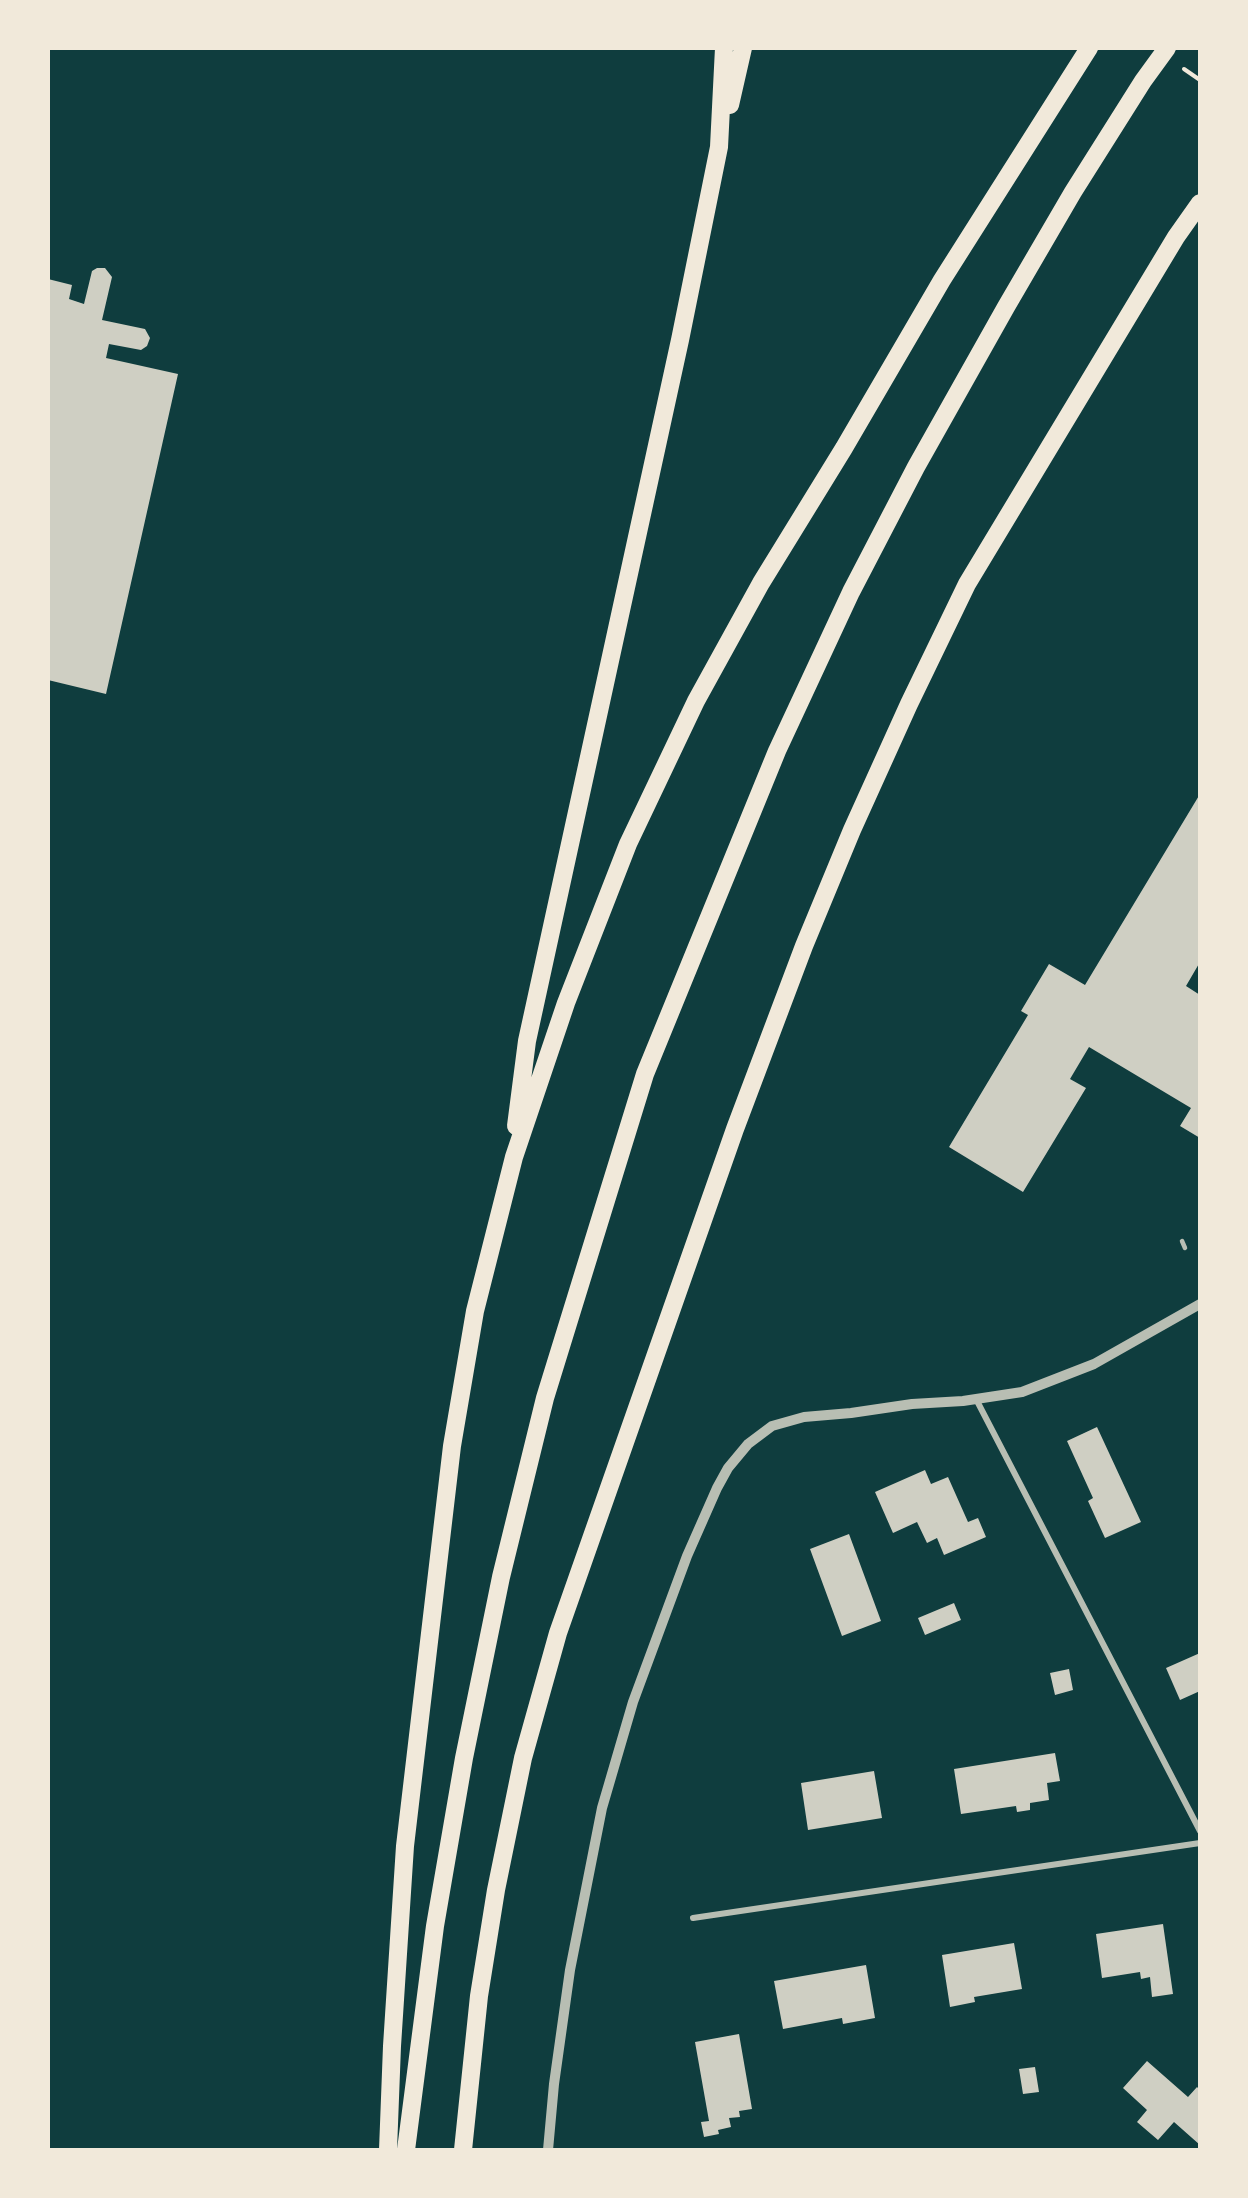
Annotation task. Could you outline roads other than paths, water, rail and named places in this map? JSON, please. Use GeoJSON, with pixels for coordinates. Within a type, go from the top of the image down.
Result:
{"type":"FeatureCollection","features":[{"type":"Feature","properties":{"kind":"highway"},"geometry":{"type":"LineString","coordinates":[[719,147],[724,48]]}},
{"type":"Feature","properties":{"kind":"highway"},"geometry":{"type":"LineString","coordinates":[[510,1176],[527,1041],[579,811],[719,147],[744,48]]}},
{"type":"Feature","properties":{"kind":"highway"},"geometry":{"type":"LineString","coordinates":[[388,2150],[392,2046],[405,1846],[450,1457],[475,1311],[510,1176],[566,1003],[628,844],[696,700],[761,583],[844,448],[942,280],[1089,48]]}},
{"type":"Feature","properties":{"kind":"highway"},"geometry":{"type":"LineString","coordinates":[[406,2150],[435,1926],[464,1758],[501,1577],[545,1398],[645,1074],[777,751],[851,592],[916,467],[1017,288],[1073,192],[1143,81],[1167,48]]}},
{"type":"Feature","properties":{"kind":"highway"},"geometry":{"type":"LineString","coordinates":[[463,2150],[479,1996],[496,1890],[523,1758],[558,1633],[735,1129],[800,957],[852,830],[967,584],[1176,237],[1200,202]]}},
{"type":"Feature","properties":{"kind":"street"},"geometry":{"type":"LineString","coordinates":[[548,2150],[554,2084],[570,1970],[602,1808],[633,1702],[687,1556],[728,1468],[748,1444],[772,1426],[804,1417],[912,1404],[976,1400],[1022,1392],[1094,1364],[1200,1304]]}},
{"type":"Feature","properties":{"kind":"street"},"geometry":{"type":"LineString","coordinates":[[976,1400],[1200,1831]]}},
{"type":"Feature","properties":{"kind":"street"},"geometry":{"type":"LineString","coordinates":[[693,1918],[1200,1843]]}},
{"type":"Feature","properties":{"kind":"lane"},"geometry":{"type":"LineString","coordinates":[[1182,1241],[1185,1248]]}}]}
